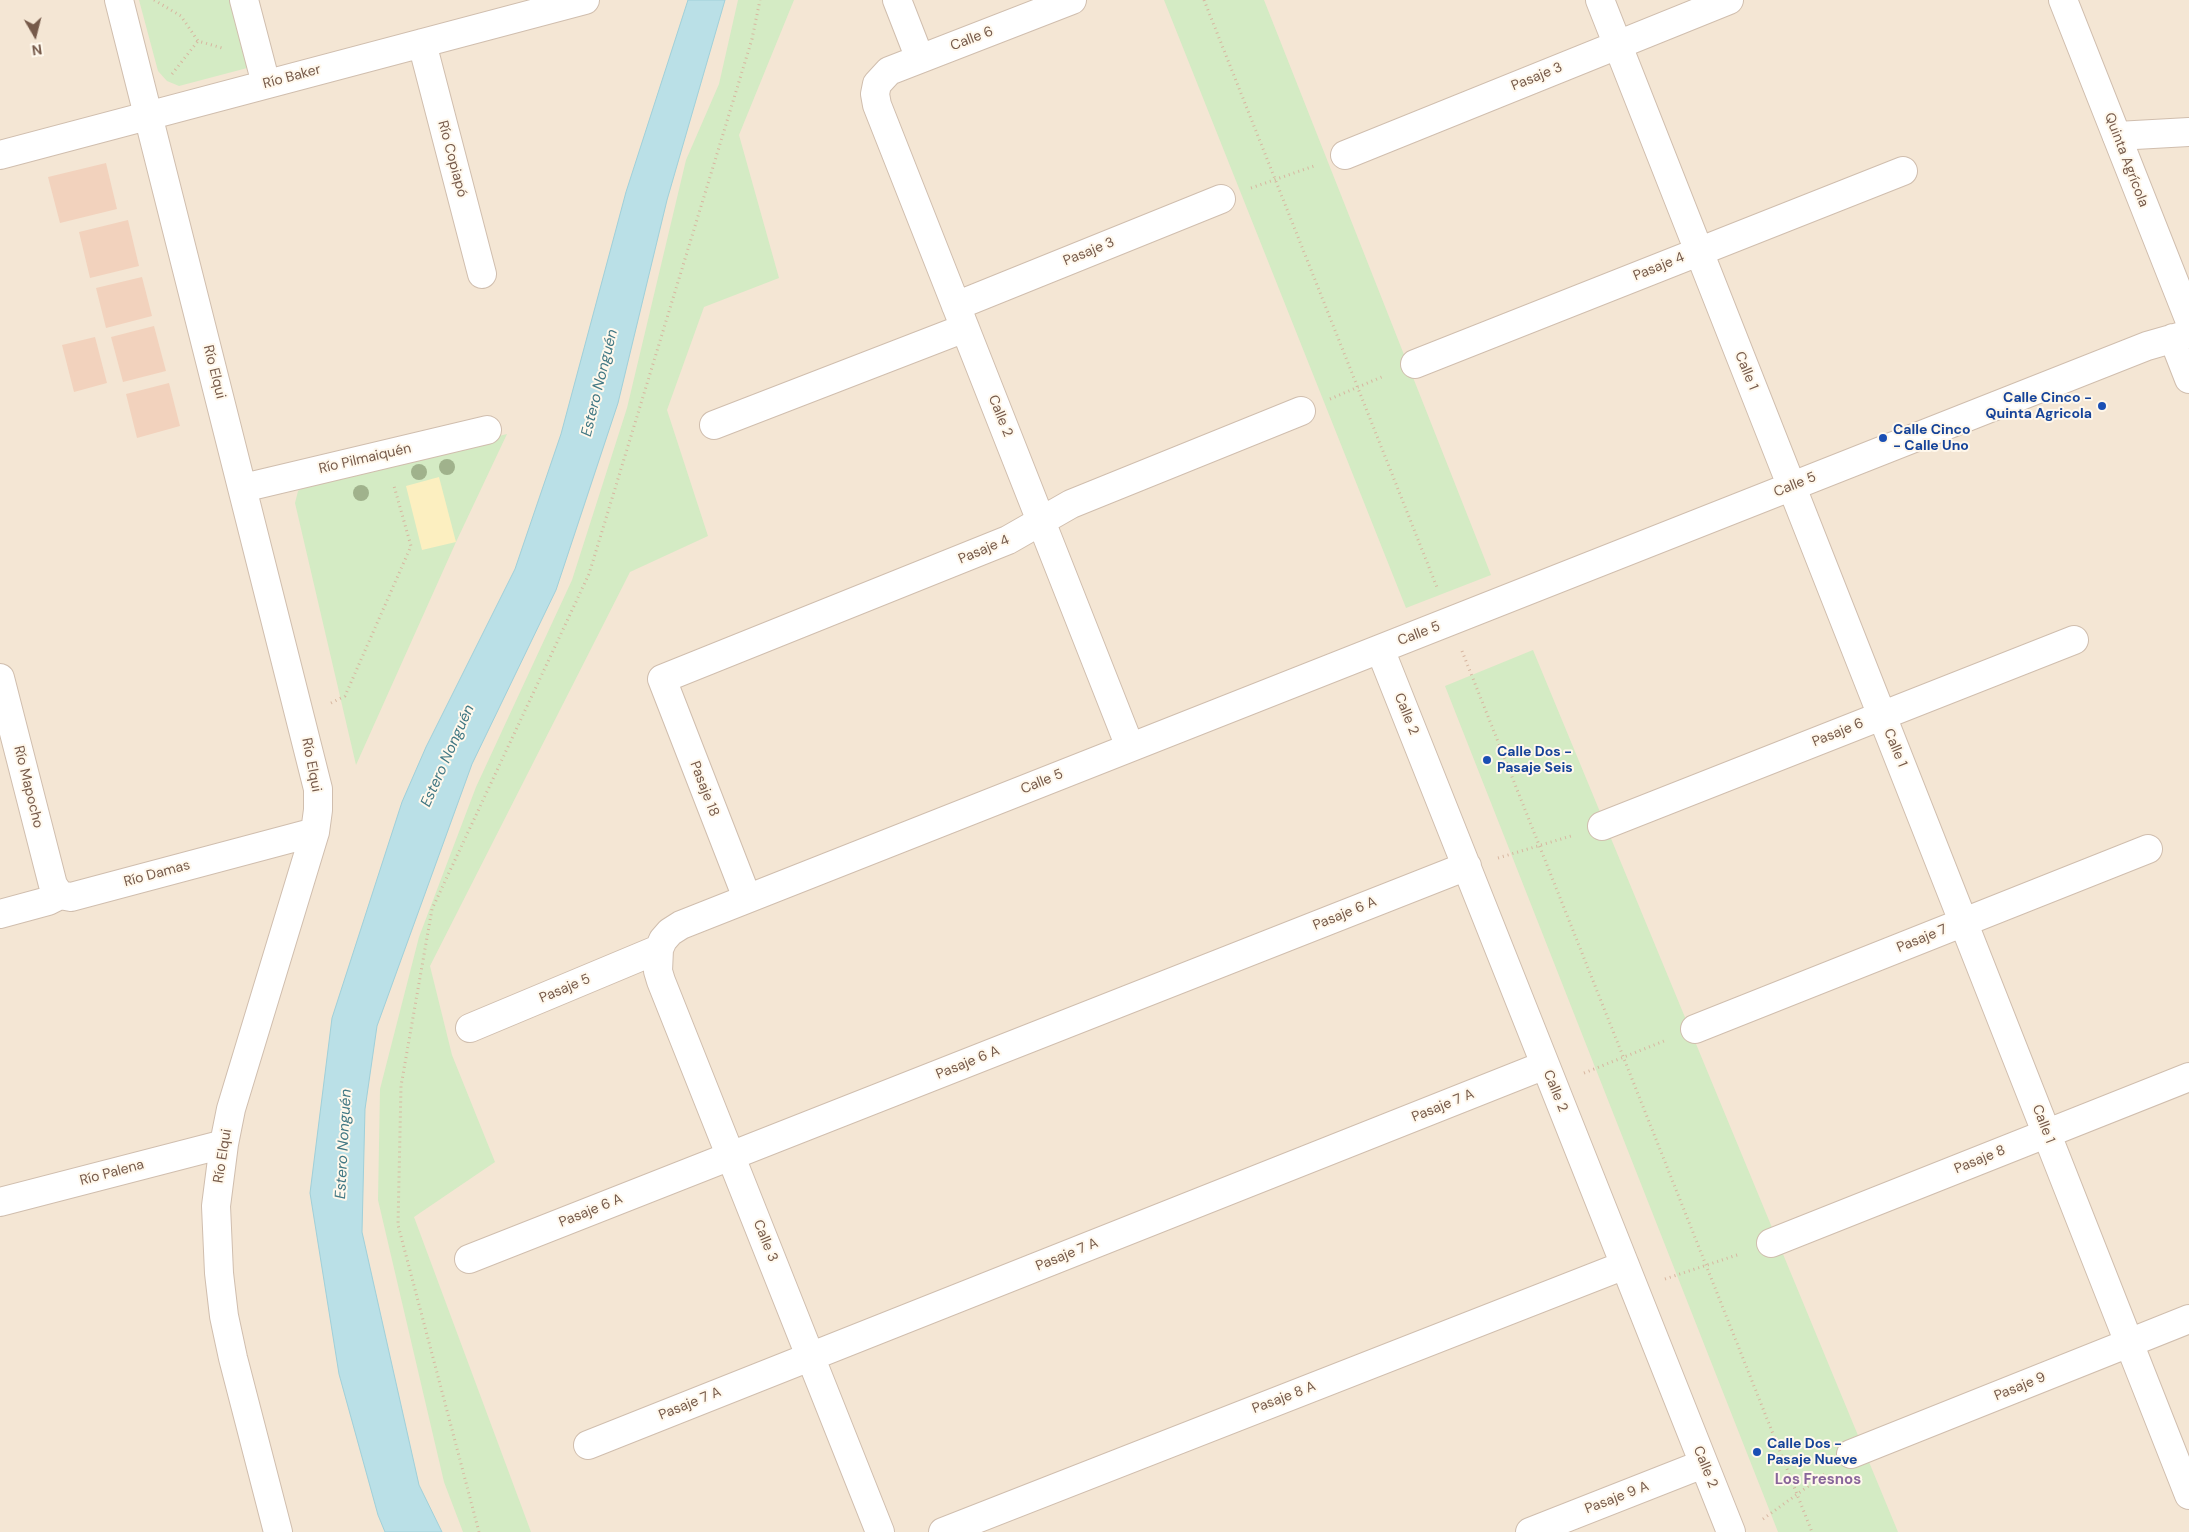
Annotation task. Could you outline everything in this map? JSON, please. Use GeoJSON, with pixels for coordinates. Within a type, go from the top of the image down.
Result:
{"type":"FeatureCollection","features":[{"type":"Feature","properties":{"kind":"street","name":"Río Elqui"},"geometry":{"type":"LineString","coordinates":[[120,0],[318,789],[315,832],[240,1074],[224,1144],[216,1206],[218,1273],[224,1316],[232,1358],[278,1532]]}},
{"type":"Feature","properties":{"kind":"street"},"geometry":{"type":"LineString","coordinates":[[244,0],[266,84]]}},
{"type":"Feature","properties":{"kind":"street","name":"Río Baker"},"geometry":{"type":"LineString","coordinates":[[0,155],[585,0]]}},
{"type":"Feature","properties":{"kind":"street"},"geometry":{"type":"LineString","coordinates":[[896,0],[920,59]]}},
{"type":"Feature","properties":{"kind":"street","name":"Calle 6"},"geometry":{"type":"LineString","coordinates":[[877,84],[889,71],[1072,0]]}},
{"type":"Feature","properties":{"kind":"street","name":"Calle 1"},"geometry":{"type":"LineString","coordinates":[[1600,0],[2189,1495]]}},
{"type":"Feature","properties":{"kind":"street","name":"Pasaje 3"},"geometry":{"type":"LineString","coordinates":[[1345,155],[1729,0]]}},
{"type":"Feature","properties":{"kind":"street","name":"Quinta Agrícola"},"geometry":{"type":"LineString","coordinates":[[2063,0],[2117,136],[2184,330],[2189,379]]}},
{"type":"Feature","properties":{"kind":"street","name":"Río Copiapó"},"geometry":{"type":"LineString","coordinates":[[422,43],[482,274]]}},
{"type":"Feature","properties":{"kind":"street","name":"Calle 2"},"geometry":{"type":"LineString","coordinates":[[877,84],[875,94],[877,105],[1130,747]]}},
{"type":"Feature","properties":{"kind":"street"},"geometry":{"type":"LineString","coordinates":[[2117,136],[2189,132]]}},
{"type":"Feature","properties":{"kind":"street","name":"Pasaje 4"},"geometry":{"type":"LineString","coordinates":[[1415,364],[1903,170]]}},
{"type":"Feature","properties":{"kind":"street","name":"Pasaje 3"},"geometry":{"type":"LineString","coordinates":[[714,425],[961,317],[1221,199]]}},
{"type":"Feature","properties":{"kind":"street","name":"Calle 5"},"geometry":{"type":"LineString","coordinates":[[659,949],[663,940],[680,925],[1451,622],[2184,330]]}},
{"type":"Feature","properties":{"kind":"street","name":"Pasaje 4"},"geometry":{"type":"LineString","coordinates":[[662,679],[1008,540],[1072,504],[1301,411]]}},
{"type":"Feature","properties":{"kind":"street","name":"Río Pilmaiquén"},"geometry":{"type":"LineString","coordinates":[[243,488],[487,430]]}},
{"type":"Feature","properties":{"kind":"street","name":"Pasaje 6"},"geometry":{"type":"LineString","coordinates":[[1602,826],[2074,640]]}},
{"type":"Feature","properties":{"kind":"street","name":"Calle 2"},"geometry":{"type":"LineString","coordinates":[[1380,649],[1730,1532]]}},
{"type":"Feature","properties":{"kind":"street","name":"Río Mapocho"},"geometry":{"type":"LineString","coordinates":[[0,678],[53,885],[60,895]]}},
{"type":"Feature","properties":{"kind":"street","name":"Pasaje 18"},"geometry":{"type":"LineString","coordinates":[[662,679],[747,898]]}},
{"type":"Feature","properties":{"kind":"street","name":"Río Damas"},"geometry":{"type":"LineString","coordinates":[[0,914],[48,901],[60,895],[71,897],[315,832]]}},
{"type":"Feature","properties":{"kind":"street","name":"Pasaje 7"},"geometry":{"type":"LineString","coordinates":[[1695,1029],[2148,849]]}},
{"type":"Feature","properties":{"kind":"street","name":"Pasaje 6 A"},"geometry":{"type":"LineString","coordinates":[[469,1259],[1467,866]]}},
{"type":"Feature","properties":{"kind":"street","name":"Calle 3"},"geometry":{"type":"LineString","coordinates":[[659,949],[658,971],[661,981],[880,1532]]}},
{"type":"Feature","properties":{"kind":"street","name":"Pasaje 5"},"geometry":{"type":"LineString","coordinates":[[470,1028],[659,949]]}},
{"type":"Feature","properties":{"kind":"street","name":"Pasaje 7 A"},"geometry":{"type":"LineString","coordinates":[[588,1445],[810,1357],[1549,1075]]}},
{"type":"Feature","properties":{"kind":"street","name":"Pasaje 8"},"geometry":{"type":"LineString","coordinates":[[1771,1243],[2189,1077]]}},
{"type":"Feature","properties":{"kind":"street","name":"Río Palena"},"geometry":{"type":"LineString","coordinates":[[0,1202],[224,1144]]}},
{"type":"Feature","properties":{"kind":"street","name":"Pasaje 8 A"},"geometry":{"type":"LineString","coordinates":[[943,1532],[1629,1276]]}},
{"type":"Feature","properties":{"kind":"street","name":"Pasaje 9"},"geometry":{"type":"LineString","coordinates":[[1851,1454],[2189,1319]]}},
{"type":"Feature","properties":{"kind":"street","name":"Pasaje 9 A"},"geometry":{"type":"LineString","coordinates":[[1530,1532],[1704,1464]]}},
{"type":"Feature","properties":{"kind":"path"},"geometry":{"type":"LineString","coordinates":[[154,0],[181,16],[198,41],[224,48]]}},
{"type":"Feature","properties":{"kind":"path"},"geometry":{"type":"LineString","coordinates":[[479,1532],[398,1225],[401,1086],[432,909],[588,574],[749,49],[760,0]]}},
{"type":"Feature","properties":{"kind":"path"},"geometry":{"type":"LineString","coordinates":[[1204,0],[1812,1532]]}},
{"type":"Feature","properties":{"kind":"path"},"geometry":{"type":"LineString","coordinates":[[167,81],[198,41]]}},
{"type":"Feature","properties":{"kind":"path"},"geometry":{"type":"LineString","coordinates":[[1221,199],[1345,155]]}},
{"type":"Feature","properties":{"kind":"path"},"geometry":{"type":"LineString","coordinates":[[1301,411],[1415,364]]}},
{"type":"Feature","properties":{"kind":"path"},"geometry":{"type":"LineString","coordinates":[[301,718],[345,696],[411,546],[386,454]]}},
{"type":"Feature","properties":{"kind":"path"},"geometry":{"type":"LineString","coordinates":[[1467,866],[1540,846],[1602,826]]}},
{"type":"Feature","properties":{"kind":"path"},"geometry":{"type":"LineString","coordinates":[[1549,1075],[1624,1057],[1695,1029]]}},
{"type":"Feature","properties":{"kind":"path"},"geometry":{"type":"LineString","coordinates":[[1629,1276],[1707,1266],[1771,1243]]}},
{"type":"Feature","properties":{"kind":"path"},"geometry":{"type":"LineString","coordinates":[[1759,1521],[1851,1454]]}},
{"type":"Feature","properties":{"kind":"shaded area"},"geometry":{"type":"Polygon","coordinates":[[[0,0],[2189,0],[2189,1532],[0,1532],[0,0]]]}},
{"type":"Feature","properties":{"kind":"green space"},"geometry":{"type":"Polygon","coordinates":[[[139,0],[233,0],[251,67],[179,86],[167,81],[158,71],[139,0]]]}},
{"type":"Feature","properties":{"kind":"green space"},"geometry":{"type":"Polygon","coordinates":[[[738,0],[794,0],[739,135],[779,278],[704,307],[667,410],[708,536],[630,572],[430,966],[452,1055],[495,1162],[414,1217],[531,1532],[463,1532],[444,1482],[378,1200],[380,1089],[419,937],[476,787],[572,580],[627,408],[686,160],[719,84],[738,0]]]}},
{"type":"Feature","properties":{"kind":"green space"},"geometry":{"type":"Polygon","coordinates":[[[1164,0],[1264,0],[1491,575],[1406,608],[1164,0]]]}},
{"type":"Feature","properties":{"kind":"green space"},"geometry":{"type":"Polygon","coordinates":[[[507,434],[456,542],[356,765],[295,503],[298,491],[309,484],[507,434]]]}},
{"type":"Feature","properties":{"kind":"green space"},"geometry":{"type":"Polygon","coordinates":[[[1533,650],[1898,1532],[1778,1532],[1445,686],[1533,650]]]}},
{"type":"Feature","properties":{"kind":"sand"},"geometry":{"type":"Polygon","coordinates":[[[439,477],[456,542],[422,550],[406,486],[439,477]]]}},
{"type":"Feature","properties":{"kind":"water","name":"Estero Nonguén"},"geometry":{"type":"Polygon","coordinates":[[[688,0],[725,0],[667,200],[618,403],[556,590],[472,764],[377,1026],[365,1109],[362,1232],[419,1485],[442,1532],[385,1532],[378,1515],[339,1374],[310,1193],[332,1018],[402,802],[426,747],[515,569],[561,434],[626,192],[688,0]]]}},
{"type":"Feature","properties":{"kind":"building"},"geometry":{"type":"Polygon","coordinates":[[[106,163],[117,209],[60,223],[48,177],[106,163]]]}},
{"type":"Feature","properties":{"kind":"building"},"geometry":{"type":"Polygon","coordinates":[[[128,220],[139,266],[90,278],[79,232],[128,220]]]}},
{"type":"Feature","properties":{"kind":"building"},"geometry":{"type":"Polygon","coordinates":[[[142,277],[152,316],[106,328],[96,288],[142,277]]]}},
{"type":"Feature","properties":{"kind":"building"},"geometry":{"type":"Polygon","coordinates":[[[154,326],[166,371],[123,382],[111,337],[154,326]]]}},
{"type":"Feature","properties":{"kind":"building"},"geometry":{"type":"Polygon","coordinates":[[[95,337],[107,383],[74,392],[62,345],[95,337]]]}},
{"type":"Feature","properties":{"kind":"building"},"geometry":{"type":"Polygon","coordinates":[[[169,383],[180,426],[137,438],[126,394],[169,383]]]}},
{"type":"Feature","properties":{"kind":"place","name":"Calle Cinco - Quinta Agricola"},"geometry":{"type":"Point","coordinates":[2102,406]}},
{"type":"Feature","properties":{"kind":"place","name":"Calle Cinco - Calle Uno"},"geometry":{"type":"Point","coordinates":[1883,438]}},
{"type":"Feature","properties":{"kind":"place","name":"Calle Dos - Pasaje Seis"},"geometry":{"type":"Point","coordinates":[1487,760]}},
{"type":"Feature","properties":{"kind":"place","name":"Calle Dos - Pasaje Nueve"},"geometry":{"type":"Point","coordinates":[1757,1452]}},
{"type":"Feature","properties":{"kind":"district","name":"Los Fresnos"},"geometry":{"type":"Point","coordinates":[1818,1480]}}]}
